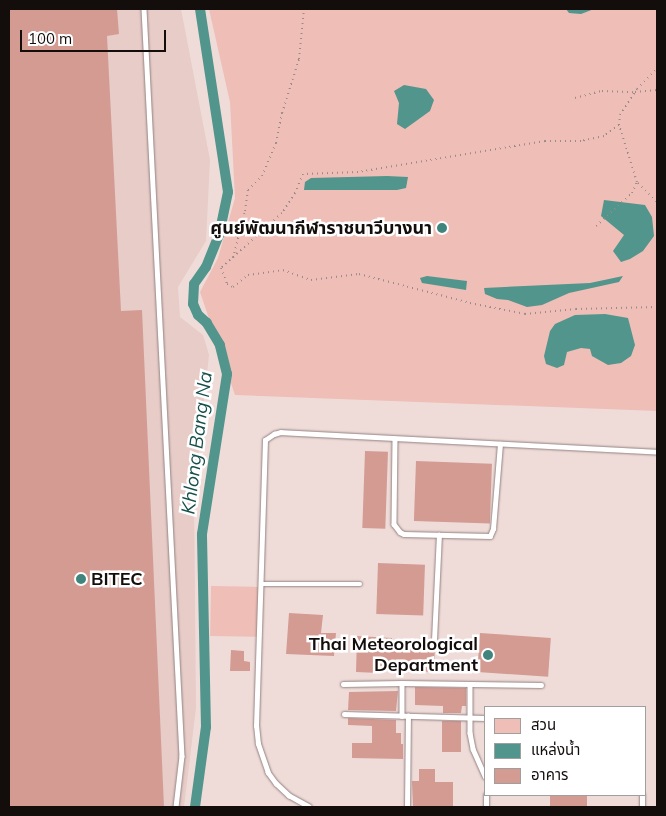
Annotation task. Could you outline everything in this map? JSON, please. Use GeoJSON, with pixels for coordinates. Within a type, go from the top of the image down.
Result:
{"type":"FeatureCollection","features":[{"type":"Feature","properties":{"kind":"lane"},"geometry":{"type":"LineString","coordinates":[[144,9],[182,756],[176,807]]}},
{"type":"Feature","properties":{"kind":"lane"},"geometry":{"type":"LineString","coordinates":[[309,807],[289,796],[276,784],[268,773],[258,744],[256,726],[262,584],[265,440],[281,432],[657,452]]}},
{"type":"Feature","properties":{"kind":"lane"},"geometry":{"type":"LineString","coordinates":[[395,439],[394,524],[404,534],[486,537],[492,533],[500,444]]}},
{"type":"Feature","properties":{"kind":"lane"},"geometry":{"type":"LineString","coordinates":[[434,640],[439,535]]}},
{"type":"Feature","properties":{"kind":"lane"},"geometry":{"type":"LineString","coordinates":[[262,584],[360,584]]}},
{"type":"Feature","properties":{"kind":"lane"},"geometry":{"type":"LineString","coordinates":[[402,683],[402,716]]}},
{"type":"Feature","properties":{"kind":"lane"},"geometry":{"type":"LineString","coordinates":[[343,684],[541,685]]}},
{"type":"Feature","properties":{"kind":"lane"},"geometry":{"type":"LineString","coordinates":[[470,685],[473,749],[483,772]]}},
{"type":"Feature","properties":{"kind":"lane"},"geometry":{"type":"LineString","coordinates":[[344,714],[483,718]]}},
{"type":"Feature","properties":{"kind":"lane"},"geometry":{"type":"LineString","coordinates":[[407,807],[408,716]]}},
{"type":"Feature","properties":{"kind":"path"},"geometry":{"type":"LineString","coordinates":[[233,258],[246,211],[248,190],[262,176],[276,143],[282,113],[299,59],[304,9]]}},
{"type":"Feature","properties":{"kind":"path"},"geometry":{"type":"LineString","coordinates":[[657,70],[636,92],[620,115],[620,125],[637,182],[657,202]]}},
{"type":"Feature","properties":{"kind":"path"},"geometry":{"type":"LineString","coordinates":[[575,98],[602,91],[636,92],[657,90]]}},
{"type":"Feature","properties":{"kind":"path"},"geometry":{"type":"LineString","coordinates":[[620,125],[604,136],[582,141],[546,141],[358,172],[303,174],[295,193],[282,213],[221,268],[227,284],[233,287],[248,275],[283,270],[311,280],[359,274],[470,303],[525,314],[586,308],[657,307]]}},
{"type":"Feature","properties":{"kind":"path"},"geometry":{"type":"LineString","coordinates":[[596,226],[632,192],[637,182]]}},
{"type":"Feature","properties":{"kind":"shaded area","name":"BITEC"},"geometry":{"type":"Polygon","coordinates":[[[9,9],[181,9],[210,160],[206,241],[178,287],[180,317],[203,335],[209,355],[194,495],[196,708],[184,807],[9,807],[9,9]]]}},
{"type":"Feature","properties":{"kind":"green space","name":"ศูนย์พัฒนากีฬาราชนาวีบางนา"},"geometry":{"type":"Polygon","coordinates":[[[209,9],[657,9],[657,411],[235,395],[200,292],[218,258],[235,198],[230,102],[209,9]]]}},
{"type":"Feature","properties":{"kind":"green space"},"geometry":{"type":"Polygon","coordinates":[[[211,586],[259,587],[258,637],[210,636],[211,586]]]}},
{"type":"Feature","properties":{"kind":"water"},"geometry":{"type":"Polygon","coordinates":[[[566,9],[594,9],[581,14],[569,13],[566,9]]]}},
{"type":"Feature","properties":{"kind":"water"},"geometry":{"type":"Polygon","coordinates":[[[404,85],[426,89],[434,100],[430,111],[405,129],[397,124],[399,103],[394,91],[404,85]]]}},
{"type":"Feature","properties":{"kind":"water"},"geometry":{"type":"Polygon","coordinates":[[[408,177],[406,188],[397,190],[304,190],[305,182],[311,178],[408,177]]]}},
{"type":"Feature","properties":{"kind":"water"},"geometry":{"type":"Polygon","coordinates":[[[604,200],[645,205],[652,217],[654,236],[643,251],[630,259],[621,262],[613,251],[624,235],[601,216],[604,200]]]}},
{"type":"Feature","properties":{"kind":"water"},"geometry":{"type":"Polygon","coordinates":[[[427,276],[467,281],[466,290],[422,283],[420,278],[427,276]]]}},
{"type":"Feature","properties":{"kind":"water"},"geometry":{"type":"Polygon","coordinates":[[[623,276],[619,282],[569,293],[542,305],[527,307],[485,294],[484,288],[590,283],[623,276]]]}},
{"type":"Feature","properties":{"kind":"water"},"geometry":{"type":"Polygon","coordinates":[[[605,314],[628,318],[635,345],[631,356],[621,363],[608,365],[592,356],[590,349],[581,348],[567,352],[564,365],[557,368],[546,364],[544,356],[550,331],[555,324],[575,315],[605,314]]]}},
{"type":"Feature","properties":{"kind":"building","name":"BITEC"},"geometry":{"type":"Polygon","coordinates":[[[9,9],[117,9],[119,34],[107,36],[121,311],[142,310],[164,807],[9,807],[9,9]]]}},
{"type":"Feature","properties":{"kind":"building"},"geometry":{"type":"Polygon","coordinates":[[[365,451],[388,452],[385,529],[362,528],[365,451]]]}},
{"type":"Feature","properties":{"kind":"building"},"geometry":{"type":"Polygon","coordinates":[[[416,461],[492,464],[490,524],[414,521],[416,461]]]}},
{"type":"Feature","properties":{"kind":"building"},"geometry":{"type":"Polygon","coordinates":[[[378,563],[425,565],[423,616],[376,614],[378,563]]]}},
{"type":"Feature","properties":{"kind":"building"},"geometry":{"type":"Polygon","coordinates":[[[289,613],[323,615],[321,633],[336,633],[334,656],[286,654],[289,613]]]}},
{"type":"Feature","properties":{"kind":"building"},"geometry":{"type":"Polygon","coordinates":[[[480,633],[551,638],[548,677],[477,672],[480,633]]]}},
{"type":"Feature","properties":{"kind":"building"},"geometry":{"type":"Polygon","coordinates":[[[357,636],[392,638],[392,642],[435,644],[434,672],[396,670],[396,667],[379,666],[379,673],[356,672],[357,636]]]}},
{"type":"Feature","properties":{"kind":"building"},"geometry":{"type":"Polygon","coordinates":[[[231,650],[244,651],[244,661],[250,662],[250,671],[230,671],[231,650]]]}},
{"type":"Feature","properties":{"kind":"building"},"geometry":{"type":"Polygon","coordinates":[[[415,687],[466,688],[466,706],[462,706],[461,713],[443,713],[443,706],[415,705],[415,687]]]}},
{"type":"Feature","properties":{"kind":"building"},"geometry":{"type":"Polygon","coordinates":[[[398,691],[396,711],[348,710],[349,692],[398,691]]]}},
{"type":"Feature","properties":{"kind":"building"},"geometry":{"type":"Polygon","coordinates":[[[348,718],[396,720],[396,733],[401,733],[401,744],[403,744],[403,759],[352,758],[352,743],[372,743],[372,726],[348,725],[348,718]]]}},
{"type":"Feature","properties":{"kind":"building"},"geometry":{"type":"Polygon","coordinates":[[[442,721],[461,721],[461,752],[442,752],[442,721]]]}},
{"type":"Feature","properties":{"kind":"building"},"geometry":{"type":"Polygon","coordinates":[[[419,769],[435,769],[435,782],[453,782],[453,807],[413,807],[412,781],[419,781],[419,769]]]}},
{"type":"Feature","properties":{"kind":"building"},"geometry":{"type":"Polygon","coordinates":[[[550,796],[587,796],[587,807],[550,807],[550,796]]]}},
{"type":"Feature","properties":{"kind":"waterway","name":"Khlong Bang Na"},"geometry":{"type":"LineString","coordinates":[[195,807],[206,727],[202,534],[227,374],[220,345],[207,323],[198,315],[193,304],[194,284],[206,267],[219,235],[228,192],[200,9]]}},
{"type":"Feature","properties":{"kind":"place","name":"ศูนย์พัฒนากีฬาราชนาวีบางนา"},"geometry":{"type":"Point","coordinates":[442,228]}},
{"type":"Feature","properties":{"kind":"place","name":"BITEC"},"geometry":{"type":"Point","coordinates":[81,579]}},
{"type":"Feature","properties":{"kind":"place","name":"Thai Meteorological Department"},"geometry":{"type":"Point","coordinates":[488,655]}}]}
